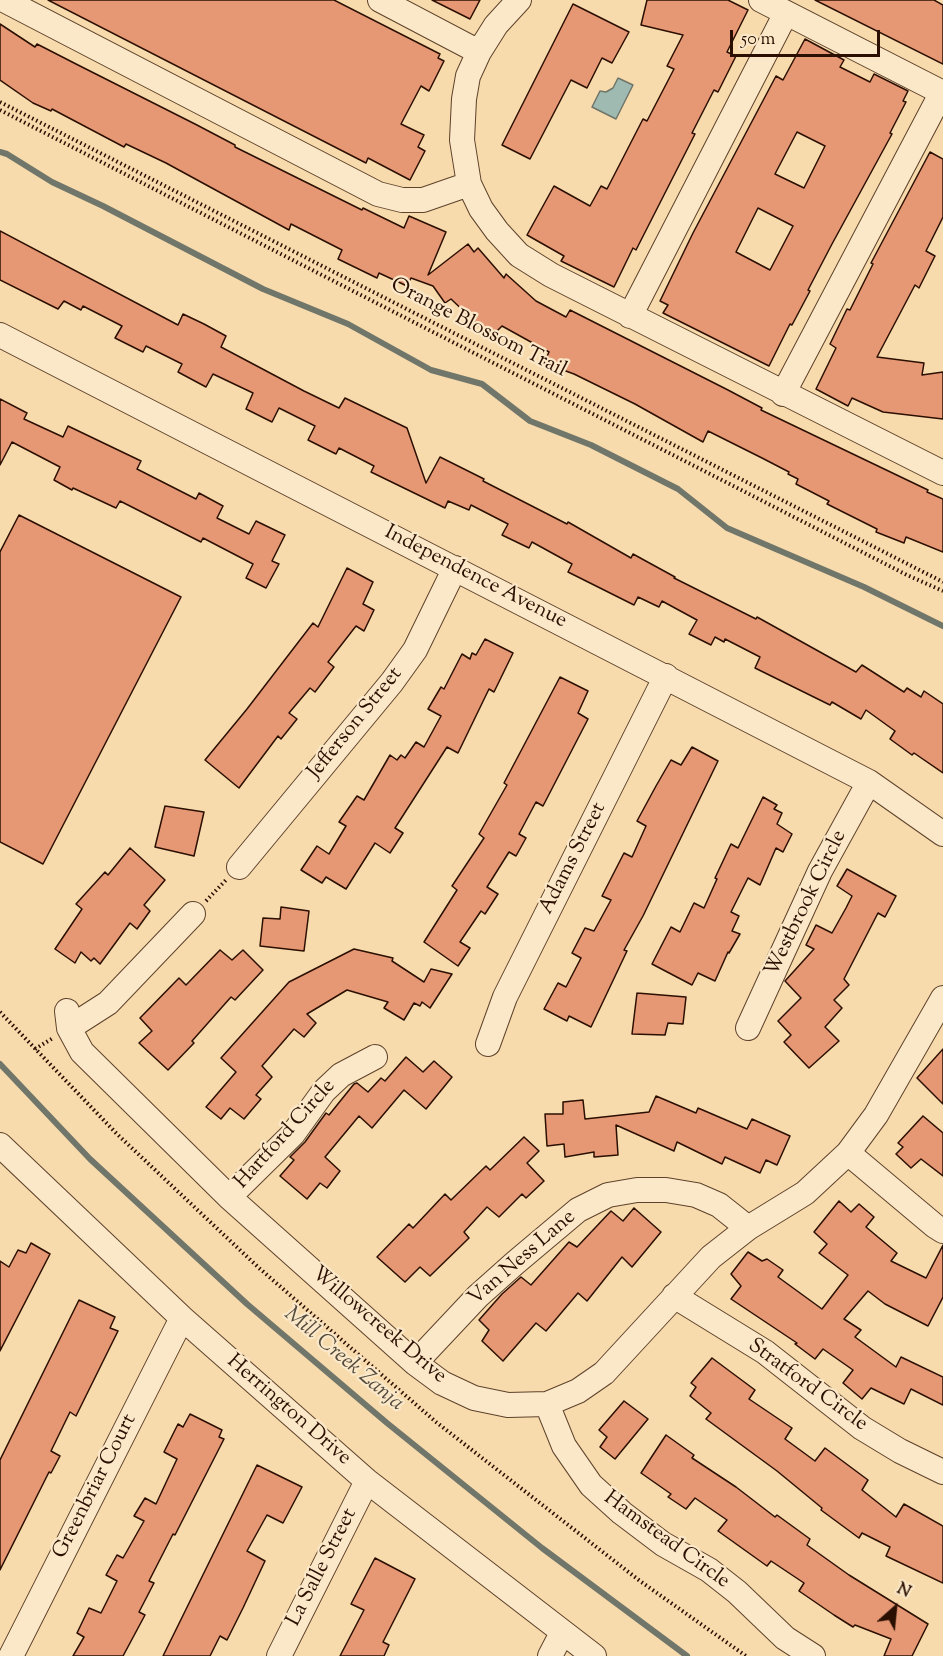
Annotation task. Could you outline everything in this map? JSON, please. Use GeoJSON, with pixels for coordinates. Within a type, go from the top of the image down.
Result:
{"type":"FeatureCollection","features":[{"type":"Feature","properties":{"kind":"street"},"geometry":{"type":"LineString","coordinates":[[4,0],[378,194],[402,200],[423,200],[469,184]]}},
{"type":"Feature","properties":{"kind":"street"},"geometry":{"type":"LineString","coordinates":[[380,0],[479,51]]}},
{"type":"Feature","properties":{"kind":"street"},"geometry":{"type":"LineString","coordinates":[[519,0],[496,26],[479,51],[468,76],[462,118],[462,140],[469,184],[481,209],[497,231],[519,255],[551,275],[783,394],[937,465]]}},
{"type":"Feature","properties":{"kind":"street"},"geometry":{"type":"LineString","coordinates":[[761,0],[942,93],[783,394]]}},
{"type":"Feature","properties":{"kind":"street"},"geometry":{"type":"LineString","coordinates":[[630,316],[786,13]]}},
{"type":"Feature","properties":{"kind":"street","name":"Independence Avenue"},"geometry":{"type":"LineString","coordinates":[[0,335],[869,782],[943,834]]}},
{"type":"Feature","properties":{"kind":"street","name":"Jefferson Street"},"geometry":{"type":"LineString","coordinates":[[239,867],[392,682],[415,650],[455,568]]}},
{"type":"Feature","properties":{"kind":"street","name":"Adams Street"},"geometry":{"type":"LineString","coordinates":[[488,1044],[505,997],[666,676]]}},
{"type":"Feature","properties":{"kind":"street","name":"Westbrook Circle"},"geometry":{"type":"LineString","coordinates":[[748,1029],[820,871],[869,782]]}},
{"type":"Feature","properties":{"kind":"street","name":"Willowcreek Drive"},"geometry":{"type":"LineString","coordinates":[[193,914],[108,1003],[68,1019],[82,1052],[230,1197],[415,1363],[442,1383],[474,1398],[508,1405],[547,1404],[578,1391],[604,1373],[711,1257],[748,1228],[804,1193],[848,1153],[876,1115],[943,998]]}},
{"type":"Feature","properties":{"kind":"street","name":"Hartford Circle"},"geometry":{"type":"LineString","coordinates":[[230,1197],[293,1134],[324,1091],[341,1075],[375,1057]]}},
{"type":"Feature","properties":{"kind":"street","name":"Herrington Drive"},"geometry":{"type":"LineString","coordinates":[[1,1149],[182,1318],[367,1480],[594,1656]]}},
{"type":"Feature","properties":{"kind":"street"},"geometry":{"type":"LineString","coordinates":[[848,1153],[943,1231]]}},
{"type":"Feature","properties":{"kind":"street","name":"Van Ness Lane"},"geometry":{"type":"LineString","coordinates":[[415,1363],[500,1276],[578,1210],[608,1195],[637,1190],[666,1190],[696,1196],[718,1205],[748,1228]]}},
{"type":"Feature","properties":{"kind":"street","name":"Stratford Circle"},"geometry":{"type":"LineString","coordinates":[[674,1296],[765,1352],[862,1428],[900,1451],[943,1472]]}},
{"type":"Feature","properties":{"kind":"street","name":"Greenbriar Court"},"geometry":{"type":"LineString","coordinates":[[11,1656],[182,1318]]}},
{"type":"Feature","properties":{"kind":"street","name":"Hamstead Circle"},"geometry":{"type":"LineString","coordinates":[[547,1404],[564,1446],[591,1485],[622,1513],[663,1544],[709,1570],[737,1592],[785,1638],[813,1656]]}},
{"type":"Feature","properties":{"kind":"street","name":"La Salle Street"},"geometry":{"type":"LineString","coordinates":[[279,1656],[367,1480]]}},
{"type":"Feature","properties":{"kind":"street"},"geometry":{"type":"LineString","coordinates":[[550,1656],[562,1633]]}},
{"type":"Feature","properties":{"kind":"path","name":"Orange Blossom Trail"},"geometry":{"type":"LineString","coordinates":[[0,102],[943,582]]}},
{"type":"Feature","properties":{"kind":"path"},"geometry":{"type":"LineString","coordinates":[[0,110],[864,553],[943,591]]}},
{"type":"Feature","properties":{"kind":"path"},"geometry":{"type":"LineString","coordinates":[[193,914],[239,867]]}},
{"type":"Feature","properties":{"kind":"shaded area"},"geometry":{"type":"Polygon","coordinates":[[[618,78],[633,85],[616,119],[592,107],[600,91],[606,92],[613,88],[618,78]]]}},
{"type":"Feature","properties":{"kind":"building"},"geometry":{"type":"Polygon","coordinates":[[[48,0],[334,0],[440,54],[438,58],[444,61],[429,91],[421,86],[401,124],[424,135],[418,147],[425,151],[410,180],[368,158],[366,163],[48,0]]]}},
{"type":"Feature","properties":{"kind":"building"},"geometry":{"type":"Polygon","coordinates":[[[432,0],[480,0],[470,19],[432,0]]]}},
{"type":"Feature","properties":{"kind":"building"},"geometry":{"type":"Polygon","coordinates":[[[647,0],[728,0],[748,10],[727,52],[736,56],[718,92],[714,90],[692,133],[695,134],[636,250],[633,248],[614,287],[561,261],[564,256],[527,235],[554,186],[590,206],[601,186],[607,189],[643,119],[647,121],[674,69],[667,66],[683,35],[641,25],[647,0]]]}},
{"type":"Feature","properties":{"kind":"building"},"geometry":{"type":"Polygon","coordinates":[[[815,0],[934,0],[943,5],[943,64],[815,0]]]}},
{"type":"Feature","properties":{"kind":"building"},"geometry":{"type":"Polygon","coordinates":[[[573,4],[629,32],[612,63],[602,58],[587,88],[571,80],[530,159],[502,145],[573,4]]]}},
{"type":"Feature","properties":{"kind":"building"},"geometry":{"type":"Polygon","coordinates":[[[0,24],[35,47],[37,44],[362,210],[363,208],[404,228],[409,216],[446,232],[428,275],[468,244],[474,252],[478,248],[504,278],[506,274],[536,301],[566,317],[570,310],[728,390],[762,408],[761,410],[928,490],[927,492],[943,499],[943,552],[906,537],[904,543],[876,532],[877,529],[827,504],[829,501],[796,484],[798,479],[788,474],[789,472],[762,458],[708,431],[703,442],[635,404],[574,374],[544,363],[549,352],[502,326],[491,337],[451,299],[445,303],[433,286],[411,278],[407,286],[379,273],[377,278],[338,259],[342,250],[291,224],[289,230],[166,163],[126,144],[124,147],[52,109],[51,111],[33,103],[0,80],[0,24]]]}},
{"type":"Feature","properties":{"kind":"building"},"geometry":{"type":"Polygon","coordinates":[[[805,39],[844,60],[840,67],[870,82],[874,74],[908,91],[903,101],[906,102],[890,133],[892,134],[769,366],[663,313],[668,305],[660,301],[693,233],[776,76],[783,80],[805,39]],[[797,132],[775,174],[804,188],[825,146],[797,132]],[[758,208],[736,252],[770,270],[793,226],[758,208]]]}},
{"type":"Feature","properties":{"kind":"building"},"geometry":{"type":"Polygon","coordinates":[[[930,152],[943,159],[943,217],[926,251],[935,256],[919,288],[915,285],[877,357],[924,363],[922,375],[943,372],[943,419],[883,412],[852,398],[848,406],[816,389],[836,348],[830,344],[847,309],[850,310],[873,264],[871,263],[930,152]]]}},
{"type":"Feature","properties":{"kind":"building"},"geometry":{"type":"Polygon","coordinates":[[[0,231],[178,325],[183,314],[204,324],[226,336],[221,347],[339,408],[345,398],[407,428],[426,483],[440,457],[567,524],[568,522],[631,558],[633,554],[674,578],[756,619],[757,617],[856,672],[862,665],[904,692],[907,688],[921,697],[924,691],[943,704],[943,773],[890,739],[895,731],[866,710],[861,719],[832,702],[830,705],[755,668],[760,657],[725,639],[724,642],[715,637],[711,645],[689,634],[697,620],[662,601],[659,607],[638,597],[634,605],[568,572],[572,564],[532,542],[529,548],[502,535],[508,524],[471,505],[469,510],[448,501],[445,508],[371,472],[374,466],[339,448],[336,454],[308,440],[315,426],[279,408],[272,422],[246,409],[253,393],[213,374],[206,387],[178,372],[182,364],[146,346],[143,352],[115,338],[122,326],[83,306],[81,310],[64,301],[58,309],[0,280],[0,231]]]}},
{"type":"Feature","properties":{"kind":"building"},"geometry":{"type":"Polygon","coordinates":[[[0,399],[27,413],[24,419],[63,437],[68,426],[141,461],[137,469],[196,499],[199,493],[223,506],[217,518],[249,534],[256,521],[285,535],[272,561],[279,564],[266,588],[246,578],[253,564],[203,538],[201,542],[120,501],[116,508],[73,488],[72,490],[54,480],[60,467],[12,442],[0,465],[0,399]]]}},
{"type":"Feature","properties":{"kind":"building"},"geometry":{"type":"Polygon","coordinates":[[[19,515],[181,597],[43,864],[0,842],[0,552],[19,515]]]}},
{"type":"Feature","properties":{"kind":"building"},"geometry":{"type":"Polygon","coordinates":[[[347,568],[373,582],[363,604],[374,610],[364,631],[356,626],[328,662],[334,667],[315,692],[310,688],[289,713],[297,719],[281,739],[278,736],[239,788],[205,760],[313,623],[318,627],[347,568]]]}},
{"type":"Feature","properties":{"kind":"building"},"geometry":{"type":"Polygon","coordinates":[[[485,639],[513,653],[494,692],[489,689],[458,753],[447,747],[395,828],[403,833],[390,853],[375,843],[346,889],[326,877],[322,883],[301,870],[317,846],[329,854],[346,826],[339,822],[357,796],[364,800],[390,755],[397,760],[401,755],[405,758],[416,742],[424,747],[441,716],[428,709],[441,687],[444,689],[462,654],[470,659],[472,653],[476,655],[485,639]]]}},
{"type":"Feature","properties":{"kind":"building"},"geometry":{"type":"Polygon","coordinates":[[[560,677],[588,691],[578,713],[588,719],[543,806],[536,802],[519,834],[526,838],[516,856],[509,852],[487,887],[498,894],[485,914],[481,911],[460,942],[470,948],[458,966],[424,942],[457,890],[452,886],[484,838],[479,834],[507,785],[504,783],[560,677]]]}},
{"type":"Feature","properties":{"kind":"building"},"geometry":{"type":"Polygon","coordinates":[[[692,747],[718,761],[643,916],[624,950],[627,951],[591,1027],[569,1016],[567,1021],[544,1009],[558,983],[566,987],[581,958],[572,953],[585,928],[594,931],[611,900],[602,896],[624,853],[632,857],[646,826],[637,821],[656,786],[671,760],[681,765],[692,747]]]}},
{"type":"Feature","properties":{"kind":"building"},"geometry":{"type":"Polygon","coordinates":[[[763,797],[777,805],[774,809],[782,813],[777,824],[792,834],[783,852],[776,848],[760,885],[748,878],[731,912],[739,916],[732,931],[740,934],[728,952],[715,981],[698,973],[692,985],[652,964],[671,927],[680,932],[694,903],[704,908],[731,844],[738,848],[763,797]]]}},
{"type":"Feature","properties":{"kind":"building"},"geometry":{"type":"Polygon","coordinates":[[[165,806],[204,812],[194,856],[155,847],[165,806]]]}},
{"type":"Feature","properties":{"kind":"building"},"geometry":{"type":"Polygon","coordinates":[[[130,848],[165,880],[144,905],[150,911],[137,929],[130,923],[100,964],[94,958],[91,961],[81,952],[75,963],[55,949],[82,909],[76,904],[105,872],[108,875],[130,848]]]}},
{"type":"Feature","properties":{"kind":"building"},"geometry":{"type":"Polygon","coordinates":[[[847,869],[896,896],[885,917],[878,913],[844,979],[849,985],[834,1000],[842,1008],[825,1027],[839,1041],[809,1068],[784,1042],[791,1035],[778,1021],[801,998],[785,981],[814,949],[806,945],[816,925],[832,933],[846,908],[852,896],[837,886],[847,869]]]}},
{"type":"Feature","properties":{"kind":"building"},"geometry":{"type":"Polygon","coordinates":[[[281,907],[309,911],[304,951],[260,946],[263,918],[280,919],[281,907]]]}},
{"type":"Feature","properties":{"kind":"building"},"geometry":{"type":"Polygon","coordinates":[[[354,949],[393,958],[392,961],[424,982],[431,969],[452,974],[430,1008],[422,1002],[420,1006],[414,1003],[404,1020],[384,1008],[388,1002],[347,990],[307,1014],[316,1023],[304,1037],[294,1029],[262,1066],[272,1077],[256,1095],[261,1099],[244,1119],[230,1108],[221,1119],[206,1107],[236,1072],[221,1058],[289,982],[354,949]]]}},
{"type":"Feature","properties":{"kind":"building"},"geometry":{"type":"Polygon","coordinates":[[[220,950],[232,960],[243,950],[263,970],[235,1000],[231,997],[192,1041],[194,1043],[168,1070],[139,1043],[152,1031],[140,1018],[179,978],[186,985],[220,950]]]}},
{"type":"Feature","properties":{"kind":"building"},"geometry":{"type":"Polygon","coordinates":[[[637,993],[686,997],[683,1024],[668,1023],[665,1035],[632,1034],[637,993]]]}},
{"type":"Feature","properties":{"kind":"building"},"geometry":{"type":"Polygon","coordinates":[[[943,1049],[943,1104],[917,1078],[943,1049]]]}},
{"type":"Feature","properties":{"kind":"building"},"geometry":{"type":"Polygon","coordinates":[[[406,1057],[423,1072],[434,1061],[452,1077],[426,1109],[404,1090],[372,1128],[359,1116],[325,1157],[340,1171],[327,1188],[320,1183],[307,1199],[280,1176],[294,1160],[290,1157],[305,1142],[326,1113],[329,1115],[354,1084],[357,1083],[368,1092],[381,1078],[385,1081],[406,1057]]]}},
{"type":"Feature","properties":{"kind":"building"},"geometry":{"type":"Polygon","coordinates":[[[656,1096],[696,1113],[698,1108],[747,1129],[752,1119],[790,1136],[777,1165],[766,1160],[760,1173],[725,1157],[722,1164],[677,1142],[674,1151],[616,1125],[618,1155],[594,1157],[594,1152],[565,1157],[564,1144],[547,1146],[545,1114],[563,1114],[563,1102],[583,1100],[585,1119],[649,1112],[656,1096]]]}},
{"type":"Feature","properties":{"kind":"building"},"geometry":{"type":"Polygon","coordinates":[[[923,1116],[943,1133],[943,1176],[921,1159],[911,1168],[896,1154],[903,1147],[898,1143],[923,1116]]]}},
{"type":"Feature","properties":{"kind":"building"},"geometry":{"type":"Polygon","coordinates":[[[524,1137],[539,1151],[527,1163],[544,1181],[526,1198],[522,1194],[499,1217],[487,1207],[464,1232],[469,1238],[430,1276],[420,1267],[405,1282],[377,1257],[409,1224],[413,1228],[445,1194],[451,1200],[486,1166],[490,1170],[524,1137]]]}},
{"type":"Feature","properties":{"kind":"building"},"geometry":{"type":"Polygon","coordinates":[[[839,1201],[851,1212],[859,1204],[874,1217],[866,1227],[897,1253],[891,1261],[926,1278],[943,1245],[943,1297],[928,1326],[885,1304],[868,1291],[844,1319],[861,1330],[855,1337],[896,1367],[901,1357],[943,1377],[943,1405],[911,1389],[904,1404],[871,1388],[862,1399],[843,1383],[853,1370],[823,1349],[815,1359],[795,1344],[797,1343],[731,1299],[741,1286],[731,1274],[748,1252],[762,1261],[767,1259],[783,1270],[778,1277],[822,1309],[848,1275],[819,1253],[827,1244],[814,1232],[839,1201]]]}},
{"type":"Feature","properties":{"kind":"building"},"geometry":{"type":"Polygon","coordinates":[[[634,1208],[661,1232],[632,1267],[622,1257],[587,1301],[578,1293],[546,1331],[536,1323],[503,1361],[482,1341],[489,1330],[479,1320],[521,1277],[531,1285],[569,1242],[577,1247],[611,1211],[623,1221],[634,1208]]]}},
{"type":"Feature","properties":{"kind":"building"},"geometry":{"type":"Polygon","coordinates":[[[31,1243],[50,1254],[0,1351],[0,1261],[9,1267],[18,1250],[26,1253],[31,1243]]]}},
{"type":"Feature","properties":{"kind":"building"},"geometry":{"type":"Polygon","coordinates":[[[79,1300],[115,1317],[110,1328],[118,1331],[76,1416],[70,1412],[51,1451],[60,1456],[51,1473],[49,1472],[0,1570],[0,1460],[79,1300]]]}},
{"type":"Feature","properties":{"kind":"building"},"geometry":{"type":"Polygon","coordinates":[[[712,1358],[755,1390],[749,1399],[792,1428],[785,1439],[815,1461],[825,1448],[868,1480],[862,1490],[896,1517],[904,1504],[943,1526],[943,1583],[886,1556],[890,1547],[862,1533],[859,1538],[821,1510],[822,1508],[777,1471],[706,1419],[711,1413],[690,1396],[696,1387],[691,1383],[712,1358]]]}},
{"type":"Feature","properties":{"kind":"building"},"geometry":{"type":"Polygon","coordinates":[[[624,1401],[648,1419],[615,1459],[600,1447],[607,1437],[599,1430],[624,1401]]]}},
{"type":"Feature","properties":{"kind":"building"},"geometry":{"type":"Polygon","coordinates":[[[190,1414],[222,1430],[219,1437],[224,1439],[149,1581],[154,1583],[139,1612],[145,1615],[123,1656],[73,1656],[84,1637],[77,1633],[89,1608],[101,1613],[117,1581],[106,1575],[117,1555],[123,1558],[144,1521],[134,1516],[145,1498],[156,1504],[177,1459],[164,1452],[178,1424],[183,1427],[190,1414]]]}},
{"type":"Feature","properties":{"kind":"building"},"geometry":{"type":"Polygon","coordinates":[[[666,1435],[694,1455],[692,1458],[810,1539],[807,1545],[849,1575],[928,1624],[912,1656],[884,1656],[891,1639],[855,1625],[853,1627],[834,1615],[799,1591],[804,1583],[771,1561],[767,1566],[718,1531],[727,1520],[695,1498],[686,1509],[668,1497],[671,1494],[641,1473],[666,1435]]]}},
{"type":"Feature","properties":{"kind":"building"},"geometry":{"type":"Polygon","coordinates":[[[257,1465],[302,1487],[283,1523],[267,1515],[247,1551],[265,1561],[243,1608],[227,1640],[220,1636],[210,1656],[163,1656],[257,1465]]]}},
{"type":"Feature","properties":{"kind":"building"},"geometry":{"type":"Polygon","coordinates":[[[375,1558],[415,1579],[383,1642],[389,1645],[384,1656],[340,1656],[364,1610],[351,1604],[375,1558]]]}},
{"type":"Feature","properties":{"kind":"waterway"},"geometry":{"type":"LineString","coordinates":[[0,152],[52,182],[263,289],[348,324],[431,370],[482,384],[530,421],[591,445],[678,489],[727,528],[864,587],[943,626]]}},
{"type":"Feature","properties":{"kind":"waterway","name":"Mill Creek Zanja"},"geometry":{"type":"LineString","coordinates":[[0,1064],[90,1159],[247,1304],[387,1423],[542,1548],[687,1656]]}}]}
